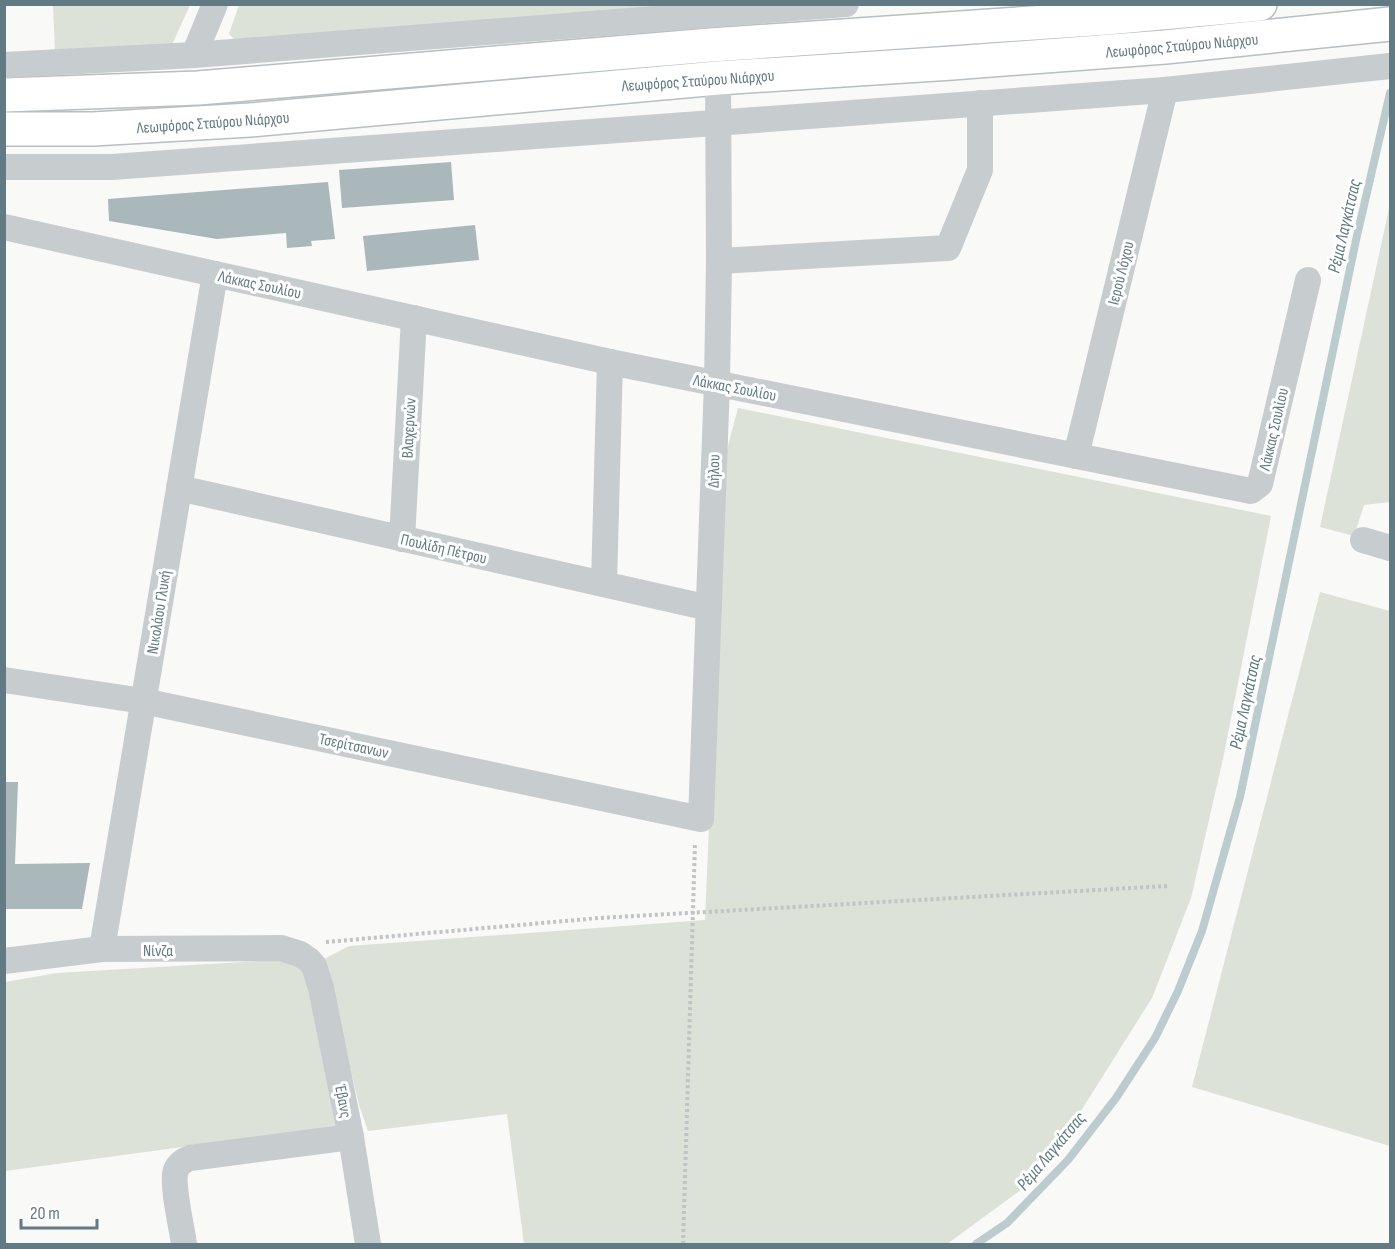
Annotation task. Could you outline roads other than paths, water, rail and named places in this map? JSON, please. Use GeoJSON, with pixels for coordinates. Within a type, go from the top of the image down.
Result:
{"type":"FeatureCollection","features":[{"type":"Feature","properties":{"kind":"main road","name":"Λεωφόρος Σταύρου Νιάρχου"},"geometry":{"type":"LineString","coordinates":[[4,95],[209,87],[711,45],[1079,20],[1176,9],[1260,4]]}},
{"type":"Feature","properties":{"kind":"main road","name":"Λεωφόρος Σταύρου Νιάρχου"},"geometry":{"type":"LineString","coordinates":[[4,129],[104,129],[250,120],[718,78],[1165,47],[1390,24]]}},
{"type":"Feature","properties":{"kind":"street"},"geometry":{"type":"LineString","coordinates":[[194,55],[215,4]]}},
{"type":"Feature","properties":{"kind":"street"},"geometry":{"type":"LineString","coordinates":[[4,65],[194,55],[846,4]]}},
{"type":"Feature","properties":{"kind":"street"},"geometry":{"type":"LineString","coordinates":[[1037,4],[1079,20]]}},
{"type":"Feature","properties":{"kind":"street"},"geometry":{"type":"LineString","coordinates":[[4,167],[112,167],[718,123],[1164,90],[1390,66]]}},
{"type":"Feature","properties":{"kind":"street","name":"Δήλου"},"geometry":{"type":"LineString","coordinates":[[701,819],[717,383],[718,78]]}},
{"type":"Feature","properties":{"kind":"street","name":"Ιερού Λόχου"},"geometry":{"type":"LineString","coordinates":[[1076,456],[1164,90]]}},
{"type":"Feature","properties":{"kind":"street"},"geometry":{"type":"LineString","coordinates":[[719,261],[948,248],[980,170],[980,103]]}},
{"type":"Feature","properties":{"kind":"street","name":"Λάκκας Σουλίου"},"geometry":{"type":"LineString","coordinates":[[4,227],[610,362],[1251,491],[1260,484],[1308,280]]}},
{"type":"Feature","properties":{"kind":"street","name":"Νικολάου Γλυκή"},"geometry":{"type":"LineString","coordinates":[[102,950],[215,274]]}},
{"type":"Feature","properties":{"kind":"street","name":"Βλαχερνών"},"geometry":{"type":"LineString","coordinates":[[402,539],[414,318]]}},
{"type":"Feature","properties":{"kind":"street"},"geometry":{"type":"LineString","coordinates":[[604,585],[610,362]]}},
{"type":"Feature","properties":{"kind":"street","name":"Πουλίδη Πέτρου"},"geometry":{"type":"LineString","coordinates":[[179,488],[709,608]]}},
{"type":"Feature","properties":{"kind":"street"},"geometry":{"type":"LineString","coordinates":[[1363,540],[1390,548]]}},
{"type":"Feature","properties":{"kind":"street","name":"Τσερίτσανων"},"geometry":{"type":"LineString","coordinates":[[4,680],[143,701],[701,819]]}},
{"type":"Feature","properties":{"kind":"street","name":"Νίνζα"},"geometry":{"type":"LineString","coordinates":[[4,961],[102,950],[268,947],[290,950],[309,960]]}},
{"type":"Feature","properties":{"kind":"street","name":"Έβανς"},"geometry":{"type":"LineString","coordinates":[[309,960],[314,966],[321,988],[351,1137],[368,1245]]}},
{"type":"Feature","properties":{"kind":"street"},"geometry":{"type":"LineString","coordinates":[[184,1245],[175,1180],[177,1168],[182,1162],[190,1158],[351,1137]]}},
{"type":"Feature","properties":{"kind":"waterway","name":"Ρέμα Λαγκάτσας"},"geometry":{"type":"LineString","coordinates":[[976,1244],[1007,1223],[1068,1160],[1116,1098],[1155,1038],[1178,991],[1202,931],[1240,797],[1356,240],[1390,93]]}}]}
